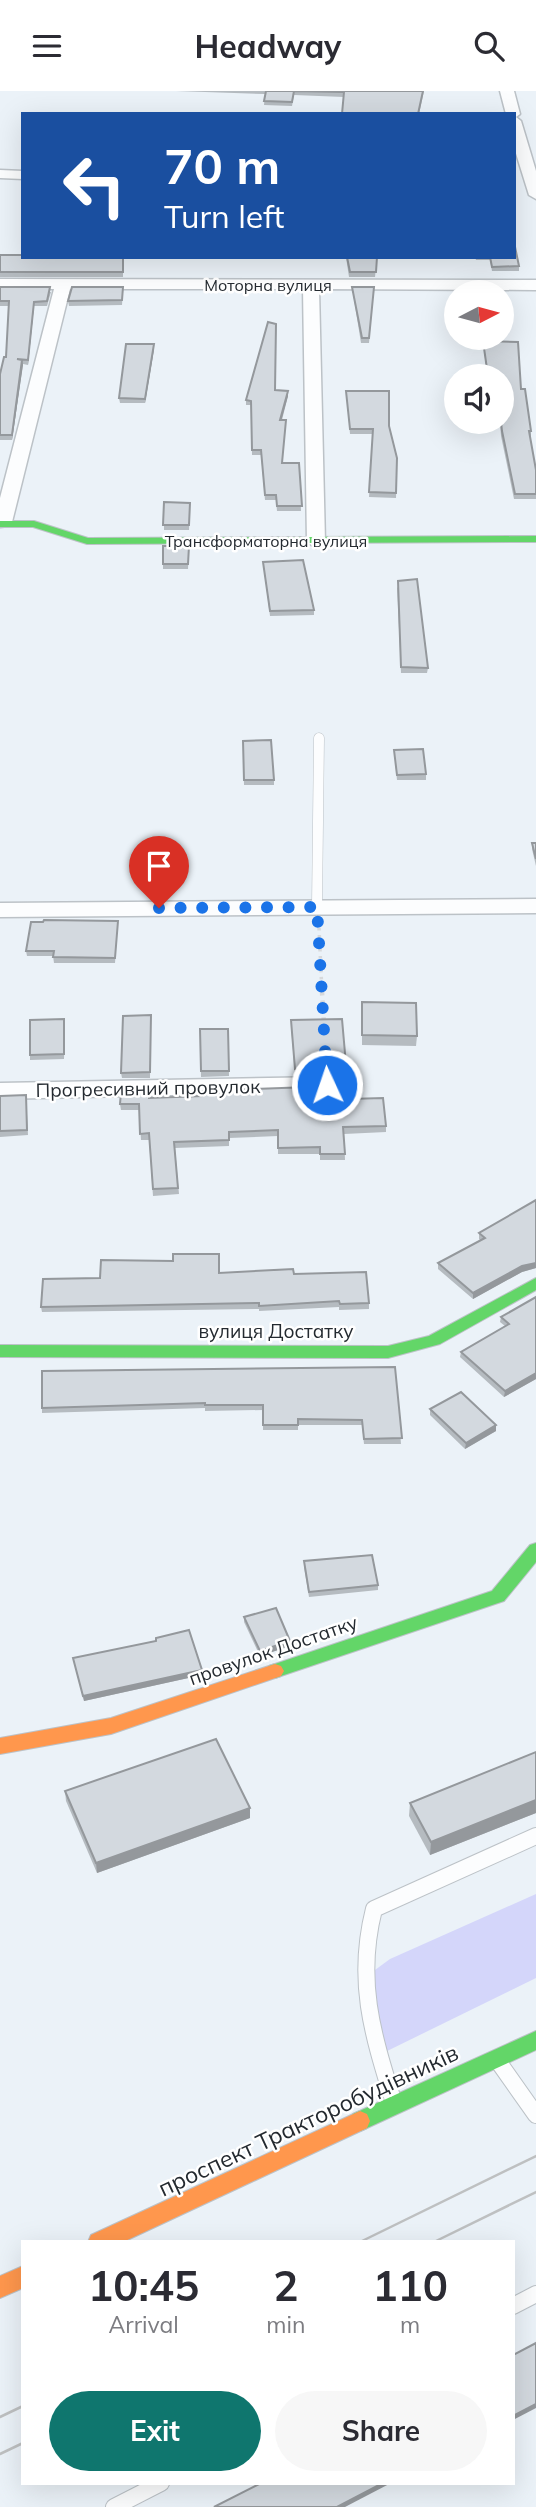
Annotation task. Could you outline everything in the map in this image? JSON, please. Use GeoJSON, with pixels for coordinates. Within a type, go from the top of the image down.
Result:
{"type":"FeatureCollection","features":[{"type":"Feature","properties":{"kind":"street"},"geometry":{"type":"LineString","coordinates":[[506,91],[512,112]]}},
{"type":"Feature","properties":{"kind":"street"},"geometry":{"type":"LineString","coordinates":[[517,144],[536,195]]}},
{"type":"Feature","properties":{"kind":"street"},"geometry":{"type":"LineString","coordinates":[[0,174],[21,175]]}},
{"type":"Feature","properties":{"kind":"street","name":"Моторна вулиця"},"geometry":{"type":"LineString","coordinates":[[0,284],[536,285]]}},
{"type":"Feature","properties":{"kind":"street"},"geometry":{"type":"LineString","coordinates":[[2,523],[63,284]]}},
{"type":"Feature","properties":{"kind":"street"},"geometry":{"type":"LineString","coordinates":[[311,286],[316,542]]}},
{"type":"Feature","properties":{"kind":"street","name":"Трансформаторна вулиця"},"geometry":{"type":"LineString","coordinates":[[2,523],[46,525],[69,537],[87,541],[536,539]]}},
{"type":"Feature","properties":{"kind":"street"},"geometry":{"type":"LineString","coordinates":[[0,910],[536,906]]}},
{"type":"Feature","properties":{"kind":"street","name":"Прогресивний провулок"},"geometry":{"type":"LineString","coordinates":[[0,1091],[327,1085]]}},
{"type":"Feature","properties":{"kind":"street","name":"вулиця Достатку"},"geometry":{"type":"LineString","coordinates":[[0,1351],[388,1352],[434,1340],[536,1283]]}},
{"type":"Feature","properties":{"kind":"street","name":"провулок Достатку"},"geometry":{"type":"LineString","coordinates":[[0,1746],[111,1726],[498,1596],[536,1550]]}},
{"type":"Feature","properties":{"kind":"street","name":"проспект Тракторобудівників"},"geometry":{"type":"LineString","coordinates":[[103,2240],[536,2040]]}},
{"type":"Feature","properties":{"kind":"street"},"geometry":{"type":"LineString","coordinates":[[0,2287],[21,2278]]}},
{"type":"Feature","properties":{"kind":"lane"},"geometry":{"type":"LineString","coordinates":[[317,907],[319,738]]}},
{"type":"Feature","properties":{"kind":"lane"},"geometry":{"type":"LineString","coordinates":[[395,2105],[370,2026],[364,1994],[365,1965],[374,1909],[536,1836]]}},
{"type":"Feature","properties":{"kind":"lane"},"geometry":{"type":"LineString","coordinates":[[496,2058],[536,2116]]}},
{"type":"Feature","properties":{"kind":"lane"},"geometry":{"type":"LineString","coordinates":[[515,2305],[536,2294]]}},
{"type":"Feature","properties":{"kind":"lane"},"geometry":{"type":"LineString","coordinates":[[114,2507],[157,2485]]}},
{"type":"Feature","properties":{"kind":"path"},"geometry":{"type":"LineString","coordinates":[[317,907],[324,1030]]}},
{"type":"Feature","properties":{"kind":"shaded area"},"geometry":{"type":"Polygon","coordinates":[[[536,1894],[536,1978],[379,2055],[364,1978],[390,1959],[536,1894]]]}},
{"type":"Feature","properties":{"kind":"building"},"geometry":{"type":"Polygon","coordinates":[[[266,91],[294,91],[292,102],[264,101],[266,91]]]}},
{"type":"Feature","properties":{"kind":"building"},"geometry":{"type":"Polygon","coordinates":[[[294,91],[423,91],[418,112],[342,112],[344,92],[294,91]]]}},
{"type":"Feature","properties":{"kind":"building"},"geometry":{"type":"Polygon","coordinates":[[[516,252],[519,266],[492,267],[490,259],[516,259],[516,252]]]}},
{"type":"Feature","properties":{"kind":"building"},"geometry":{"type":"Polygon","coordinates":[[[0,255],[21,255],[21,259],[123,259],[123,272],[0,272],[0,255]]]}},
{"type":"Feature","properties":{"kind":"building"},"geometry":{"type":"Polygon","coordinates":[[[347,259],[377,259],[376,272],[350,272],[347,259]]]}},
{"type":"Feature","properties":{"kind":"building"},"geometry":{"type":"Polygon","coordinates":[[[0,287],[50,287],[47,301],[34,302],[28,360],[17,359],[22,360],[12,435],[0,435],[0,374],[6,357],[9,301],[0,301],[0,287]]]}},
{"type":"Feature","properties":{"kind":"building"},"geometry":{"type":"Polygon","coordinates":[[[72,287],[123,287],[122,300],[68,301],[72,287]]]}},
{"type":"Feature","properties":{"kind":"building"},"geometry":{"type":"Polygon","coordinates":[[[352,287],[374,287],[369,338],[362,338],[352,287]]]}},
{"type":"Feature","properties":{"kind":"building"},"geometry":{"type":"Polygon","coordinates":[[[268,322],[276,324],[275,390],[288,391],[280,420],[286,420],[282,463],[299,463],[302,506],[277,506],[276,495],[265,495],[261,450],[252,450],[251,401],[246,400],[268,322]]]}},
{"type":"Feature","properties":{"kind":"building"},"geometry":{"type":"Polygon","coordinates":[[[514,342],[518,342],[521,389],[525,389],[536,470],[536,494],[515,494],[503,434],[514,434],[514,364],[486,364],[484,350],[514,350],[514,342]]]}},
{"type":"Feature","properties":{"kind":"building"},"geometry":{"type":"Polygon","coordinates":[[[126,344],[154,344],[145,399],[119,398],[126,344]]]}},
{"type":"Feature","properties":{"kind":"building"},"geometry":{"type":"Polygon","coordinates":[[[346,391],[389,391],[389,426],[397,458],[396,493],[369,492],[373,429],[350,429],[346,391]]]}},
{"type":"Feature","properties":{"kind":"building"},"geometry":{"type":"Polygon","coordinates":[[[164,502],[190,503],[189,525],[163,525],[164,502]]]}},
{"type":"Feature","properties":{"kind":"building"},"geometry":{"type":"Polygon","coordinates":[[[163,546],[189,546],[188,564],[163,564],[163,546]]]}},
{"type":"Feature","properties":{"kind":"building"},"geometry":{"type":"Polygon","coordinates":[[[303,560],[314,610],[270,611],[263,562],[303,560]]]}},
{"type":"Feature","properties":{"kind":"building"},"geometry":{"type":"Polygon","coordinates":[[[417,579],[428,668],[401,667],[398,581],[417,579]]]}},
{"type":"Feature","properties":{"kind":"building"},"geometry":{"type":"Polygon","coordinates":[[[271,740],[274,780],[244,780],[243,741],[271,740]]]}},
{"type":"Feature","properties":{"kind":"building"},"geometry":{"type":"Polygon","coordinates":[[[423,749],[426,774],[397,775],[394,750],[423,749]]]}},
{"type":"Feature","properties":{"kind":"building"},"geometry":{"type":"Polygon","coordinates":[[[532,843],[536,843],[536,859],[532,843]]]}},
{"type":"Feature","properties":{"kind":"building"},"geometry":{"type":"Polygon","coordinates":[[[118,921],[115,958],[53,957],[54,951],[26,951],[31,922],[118,921]]]}},
{"type":"Feature","properties":{"kind":"building"},"geometry":{"type":"Polygon","coordinates":[[[362,1002],[416,1003],[417,1036],[362,1035],[362,1002]]]}},
{"type":"Feature","properties":{"kind":"building"},"geometry":{"type":"Polygon","coordinates":[[[151,1015],[150,1072],[121,1073],[123,1016],[151,1015]]]}},
{"type":"Feature","properties":{"kind":"building"},"geometry":{"type":"Polygon","coordinates":[[[64,1019],[64,1054],[30,1055],[30,1020],[64,1019]]]}},
{"type":"Feature","properties":{"kind":"building"},"geometry":{"type":"Polygon","coordinates":[[[342,1019],[349,1099],[383,1098],[386,1126],[343,1127],[345,1154],[320,1154],[320,1147],[278,1148],[278,1130],[229,1132],[229,1140],[174,1142],[178,1188],[153,1189],[149,1133],[140,1134],[139,1104],[120,1104],[121,1092],[149,1092],[149,1098],[202,1096],[202,1091],[337,1086],[341,1077],[336,1070],[295,1069],[291,1020],[342,1019]]]}},
{"type":"Feature","properties":{"kind":"building"},"geometry":{"type":"Polygon","coordinates":[[[200,1029],[228,1029],[229,1071],[201,1071],[200,1029]]]}},
{"type":"Feature","properties":{"kind":"building"},"geometry":{"type":"Polygon","coordinates":[[[26,1095],[27,1130],[0,1131],[0,1096],[26,1095]]]}},
{"type":"Feature","properties":{"kind":"building"},"geometry":{"type":"Polygon","coordinates":[[[536,1200],[536,1263],[522,1266],[473,1293],[438,1263],[485,1238],[479,1233],[536,1200]]]}},
{"type":"Feature","properties":{"kind":"building"},"geometry":{"type":"Polygon","coordinates":[[[173,1254],[219,1254],[219,1273],[293,1269],[294,1274],[366,1272],[369,1303],[340,1304],[339,1301],[259,1306],[259,1303],[41,1307],[43,1279],[100,1278],[101,1260],[173,1261],[173,1254]]]}},
{"type":"Feature","properties":{"kind":"building"},"geometry":{"type":"Polygon","coordinates":[[[536,1297],[536,1373],[505,1391],[461,1352],[509,1324],[501,1317],[536,1297]]]}},
{"type":"Feature","properties":{"kind":"building"},"geometry":{"type":"Polygon","coordinates":[[[395,1367],[402,1438],[364,1439],[362,1420],[298,1419],[298,1425],[263,1425],[263,1405],[205,1403],[42,1408],[42,1371],[395,1367]]]}},
{"type":"Feature","properties":{"kind":"building"},"geometry":{"type":"Polygon","coordinates":[[[461,1392],[496,1425],[466,1443],[430,1409],[461,1392]]]}},
{"type":"Feature","properties":{"kind":"building"},"geometry":{"type":"Polygon","coordinates":[[[372,1555],[378,1585],[309,1592],[304,1561],[372,1555]]]}},
{"type":"Feature","properties":{"kind":"building"},"geometry":{"type":"Polygon","coordinates":[[[276,1608],[290,1641],[260,1651],[244,1617],[276,1608]]]}},
{"type":"Feature","properties":{"kind":"building"},"geometry":{"type":"Polygon","coordinates":[[[189,1630],[202,1670],[83,1696],[73,1658],[156,1641],[156,1638],[189,1630]]]}},
{"type":"Feature","properties":{"kind":"building"},"geometry":{"type":"Polygon","coordinates":[[[216,1739],[250,1808],[96,1863],[65,1791],[216,1739]]]}},
{"type":"Feature","properties":{"kind":"building"},"geometry":{"type":"Polygon","coordinates":[[[536,1752],[536,1800],[431,1842],[410,1803],[536,1752]]]}},
{"type":"Feature","properties":{"kind":"building"},"geometry":{"type":"Polygon","coordinates":[[[536,2343],[536,2404],[515,2415],[515,2354],[536,2343]]]}},
{"type":"Feature","properties":{"kind":"building"},"geometry":{"type":"Polygon","coordinates":[[[257,2485],[379,2485],[337,2507],[214,2507],[257,2485]]]}},
{"type":"Feature","properties":{"kind":"tram line"},"geometry":{"type":"LineString","coordinates":[[364,2240],[536,2156]]}},
{"type":"Feature","properties":{"kind":"tram line"},"geometry":{"type":"LineString","coordinates":[[438,2240],[536,2192]]}},
{"type":"Feature","properties":{"kind":"tram line"},"geometry":{"type":"LineString","coordinates":[[0,2417],[21,2407]]}},
{"type":"Feature","properties":{"kind":"tram line"},"geometry":{"type":"LineString","coordinates":[[0,2454],[21,2444]]}},
{"type":"Feature","properties":{"kind":"traffic: fast"},"geometry":{"type":"LineString","coordinates":[[0,524],[34,524],[87,541],[536,539]]}},
{"type":"Feature","properties":{"kind":"traffic: fast"},"geometry":{"type":"LineString","coordinates":[[0,1351],[388,1352],[434,1340],[536,1283]]}},
{"type":"Feature","properties":{"kind":"traffic: fast"},"geometry":{"type":"LineString","coordinates":[[275,1671],[498,1596],[536,1550]]}},
{"type":"Feature","properties":{"kind":"traffic: fast"},"geometry":{"type":"LineString","coordinates":[[360,2121],[536,2040]]}},
{"type":"Feature","properties":{"kind":"traffic: slow"},"geometry":{"type":"LineString","coordinates":[[0,1746],[111,1726],[275,1671]]}},
{"type":"Feature","properties":{"kind":"traffic: slow"},"geometry":{"type":"LineString","coordinates":[[103,2240],[360,2121]]}},
{"type":"Feature","properties":{"kind":"traffic: slow"},"geometry":{"type":"LineString","coordinates":[[0,2287],[21,2278]]}},
{"type":"Feature","properties":{"kind":"route"},"geometry":{"type":"LineString","coordinates":[[159,908],[317,907],[327,1085]]}}]}
